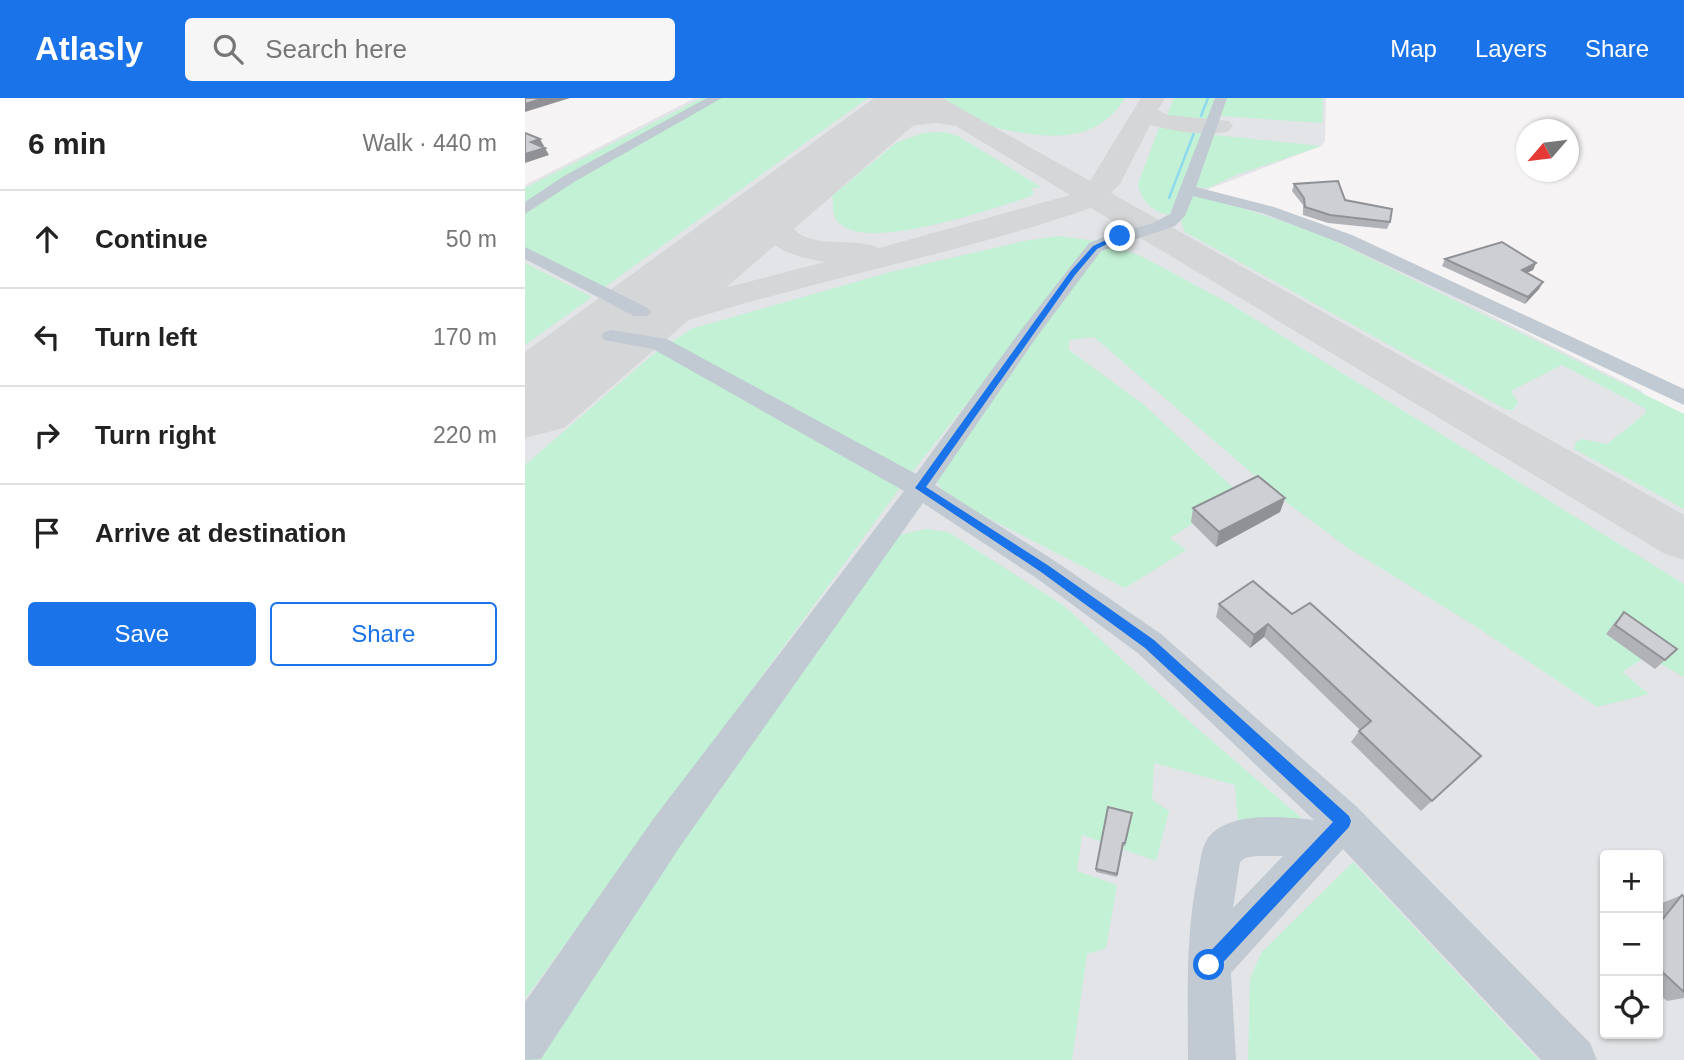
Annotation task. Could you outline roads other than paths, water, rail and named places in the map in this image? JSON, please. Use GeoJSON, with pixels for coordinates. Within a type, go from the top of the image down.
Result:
{"type":"FeatureCollection","features":[{"type":"Feature","properties":{"kind":"lane"},"geometry":{"type":"LineString","coordinates":[[525,209],[578,173],[716,98]]}},
{"type":"Feature","properties":{"kind":"lane"},"geometry":{"type":"LineString","coordinates":[[525,1043],[576,964],[768,692],[920,488],[1076,269],[1102,243],[1174,219],[1221,98]]}},
{"type":"Feature","properties":{"kind":"lane"},"geometry":{"type":"LineString","coordinates":[[1187,190],[1216,195],[1291,217],[1346,239],[1684,398]]}},
{"type":"Feature","properties":{"kind":"lane"},"geometry":{"type":"LineString","coordinates":[[525,252],[641,312]]}},
{"type":"Feature","properties":{"kind":"lane"},"geometry":{"type":"LineString","coordinates":[[611,336],[659,344],[920,488],[1045,569],[1150,644],[1334,831],[1573,1060]]}},
{"type":"Feature","properties":{"kind":"lane"},"geometry":{"type":"LineString","coordinates":[[1209,965],[1334,831]]}},
{"type":"Feature","properties":{"kind":"lane"},"geometry":{"type":"LineString","coordinates":[[1212,1060],[1209,965],[1212,907],[1222,852],[1228,845],[1251,836],[1334,831]]}},
{"type":"Feature","properties":{"kind":"waterway"},"geometry":{"type":"LineString","coordinates":[[1201,116],[1208,98]]}},
{"type":"Feature","properties":{"kind":"waterway"},"geometry":{"type":"LineString","coordinates":[[1169,198],[1194,133]]}}]}
